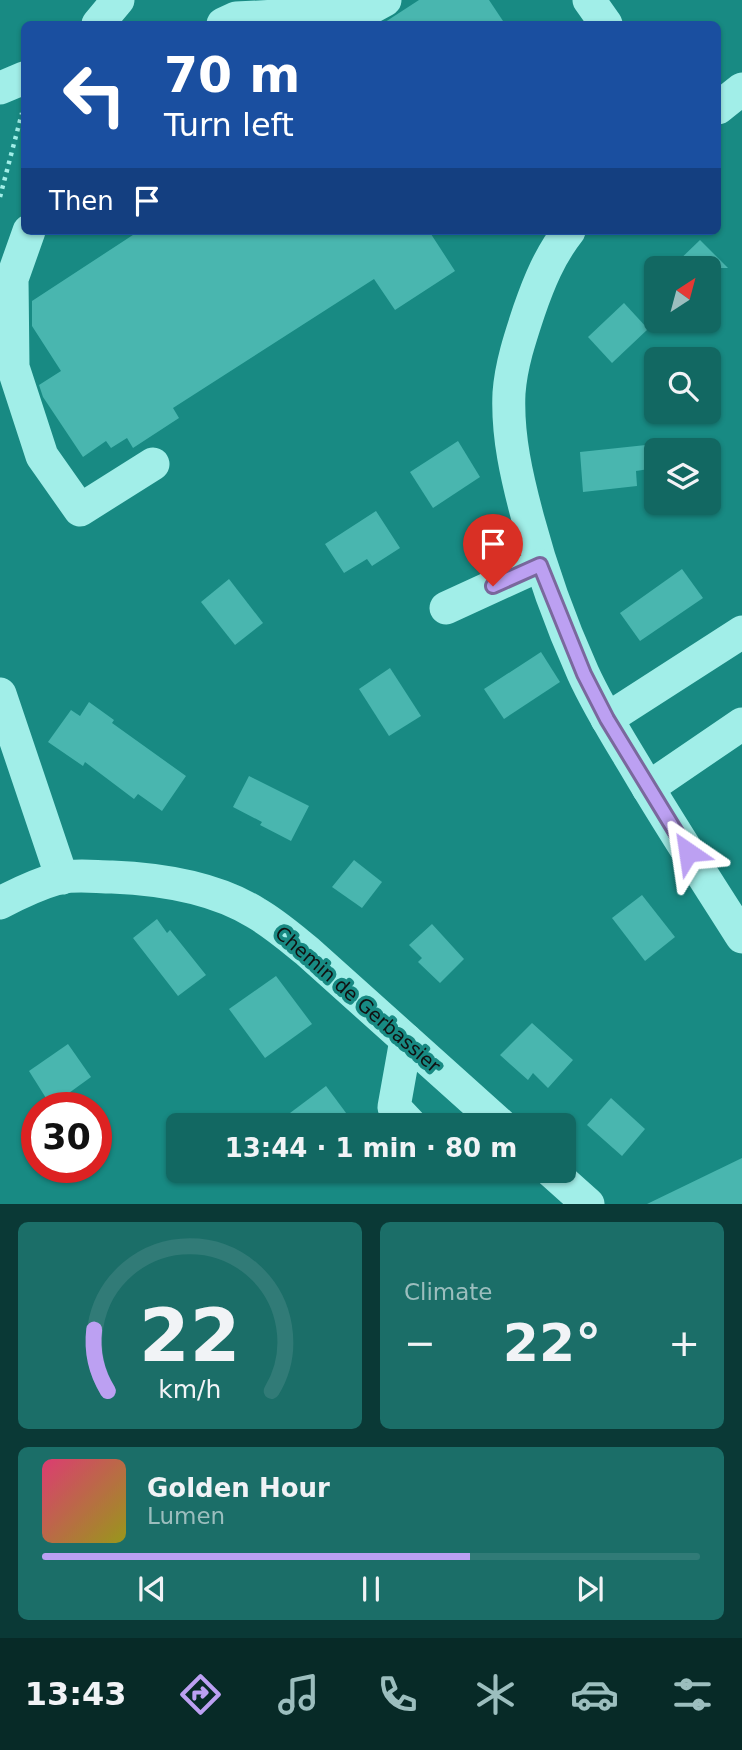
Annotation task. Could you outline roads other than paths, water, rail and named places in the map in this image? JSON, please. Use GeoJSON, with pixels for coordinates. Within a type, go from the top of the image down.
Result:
{"type":"FeatureCollection","features":[{"type":"Feature","properties":{"kind":"street"},"geometry":{"type":"LineString","coordinates":[[100,21],[118,0]]}},
{"type":"Feature","properties":{"kind":"street"},"geometry":{"type":"LineString","coordinates":[[230,21],[236,18],[363,12],[386,0]]}},
{"type":"Feature","properties":{"kind":"street"},"geometry":{"type":"LineString","coordinates":[[589,0],[604,21]]}},
{"type":"Feature","properties":{"kind":"street"},"geometry":{"type":"LineString","coordinates":[[0,88],[21,79]]}},
{"type":"Feature","properties":{"kind":"street"},"geometry":{"type":"LineString","coordinates":[[721,106],[742,89]]}},
{"type":"Feature","properties":{"kind":"street"},"geometry":{"type":"LineString","coordinates":[[28,235],[12,279],[13,368],[42,456],[80,510],[153,464]]}},
{"type":"Feature","properties":{"kind":"street"},"geometry":{"type":"LineString","coordinates":[[566,235],[547,264],[518,343],[509,394],[511,443],[520,489],[540,565],[584,674],[648,788],[742,937]]}},
{"type":"Feature","properties":{"kind":"street"},"geometry":{"type":"LineString","coordinates":[[446,608],[540,565]]}},
{"type":"Feature","properties":{"kind":"street"},"geometry":{"type":"LineString","coordinates":[[607,719],[742,632]]}},
{"type":"Feature","properties":{"kind":"street"},"geometry":{"type":"LineString","coordinates":[[0,694],[62,877]]}},
{"type":"Feature","properties":{"kind":"street"},"geometry":{"type":"LineString","coordinates":[[648,788],[742,724]]}},
{"type":"Feature","properties":{"kind":"street","name":"Chemin de Gerbassier"},"geometry":{"type":"LineString","coordinates":[[0,903],[62,877],[146,878],[185,886],[234,901],[288,935],[488,1113]]}},
{"type":"Feature","properties":{"kind":"street"},"geometry":{"type":"LineString","coordinates":[[400,1113],[394,1107],[406,1040]]}},
{"type":"Feature","properties":{"kind":"street"},"geometry":{"type":"LineString","coordinates":[[564,1183],[588,1204]]}}]}
